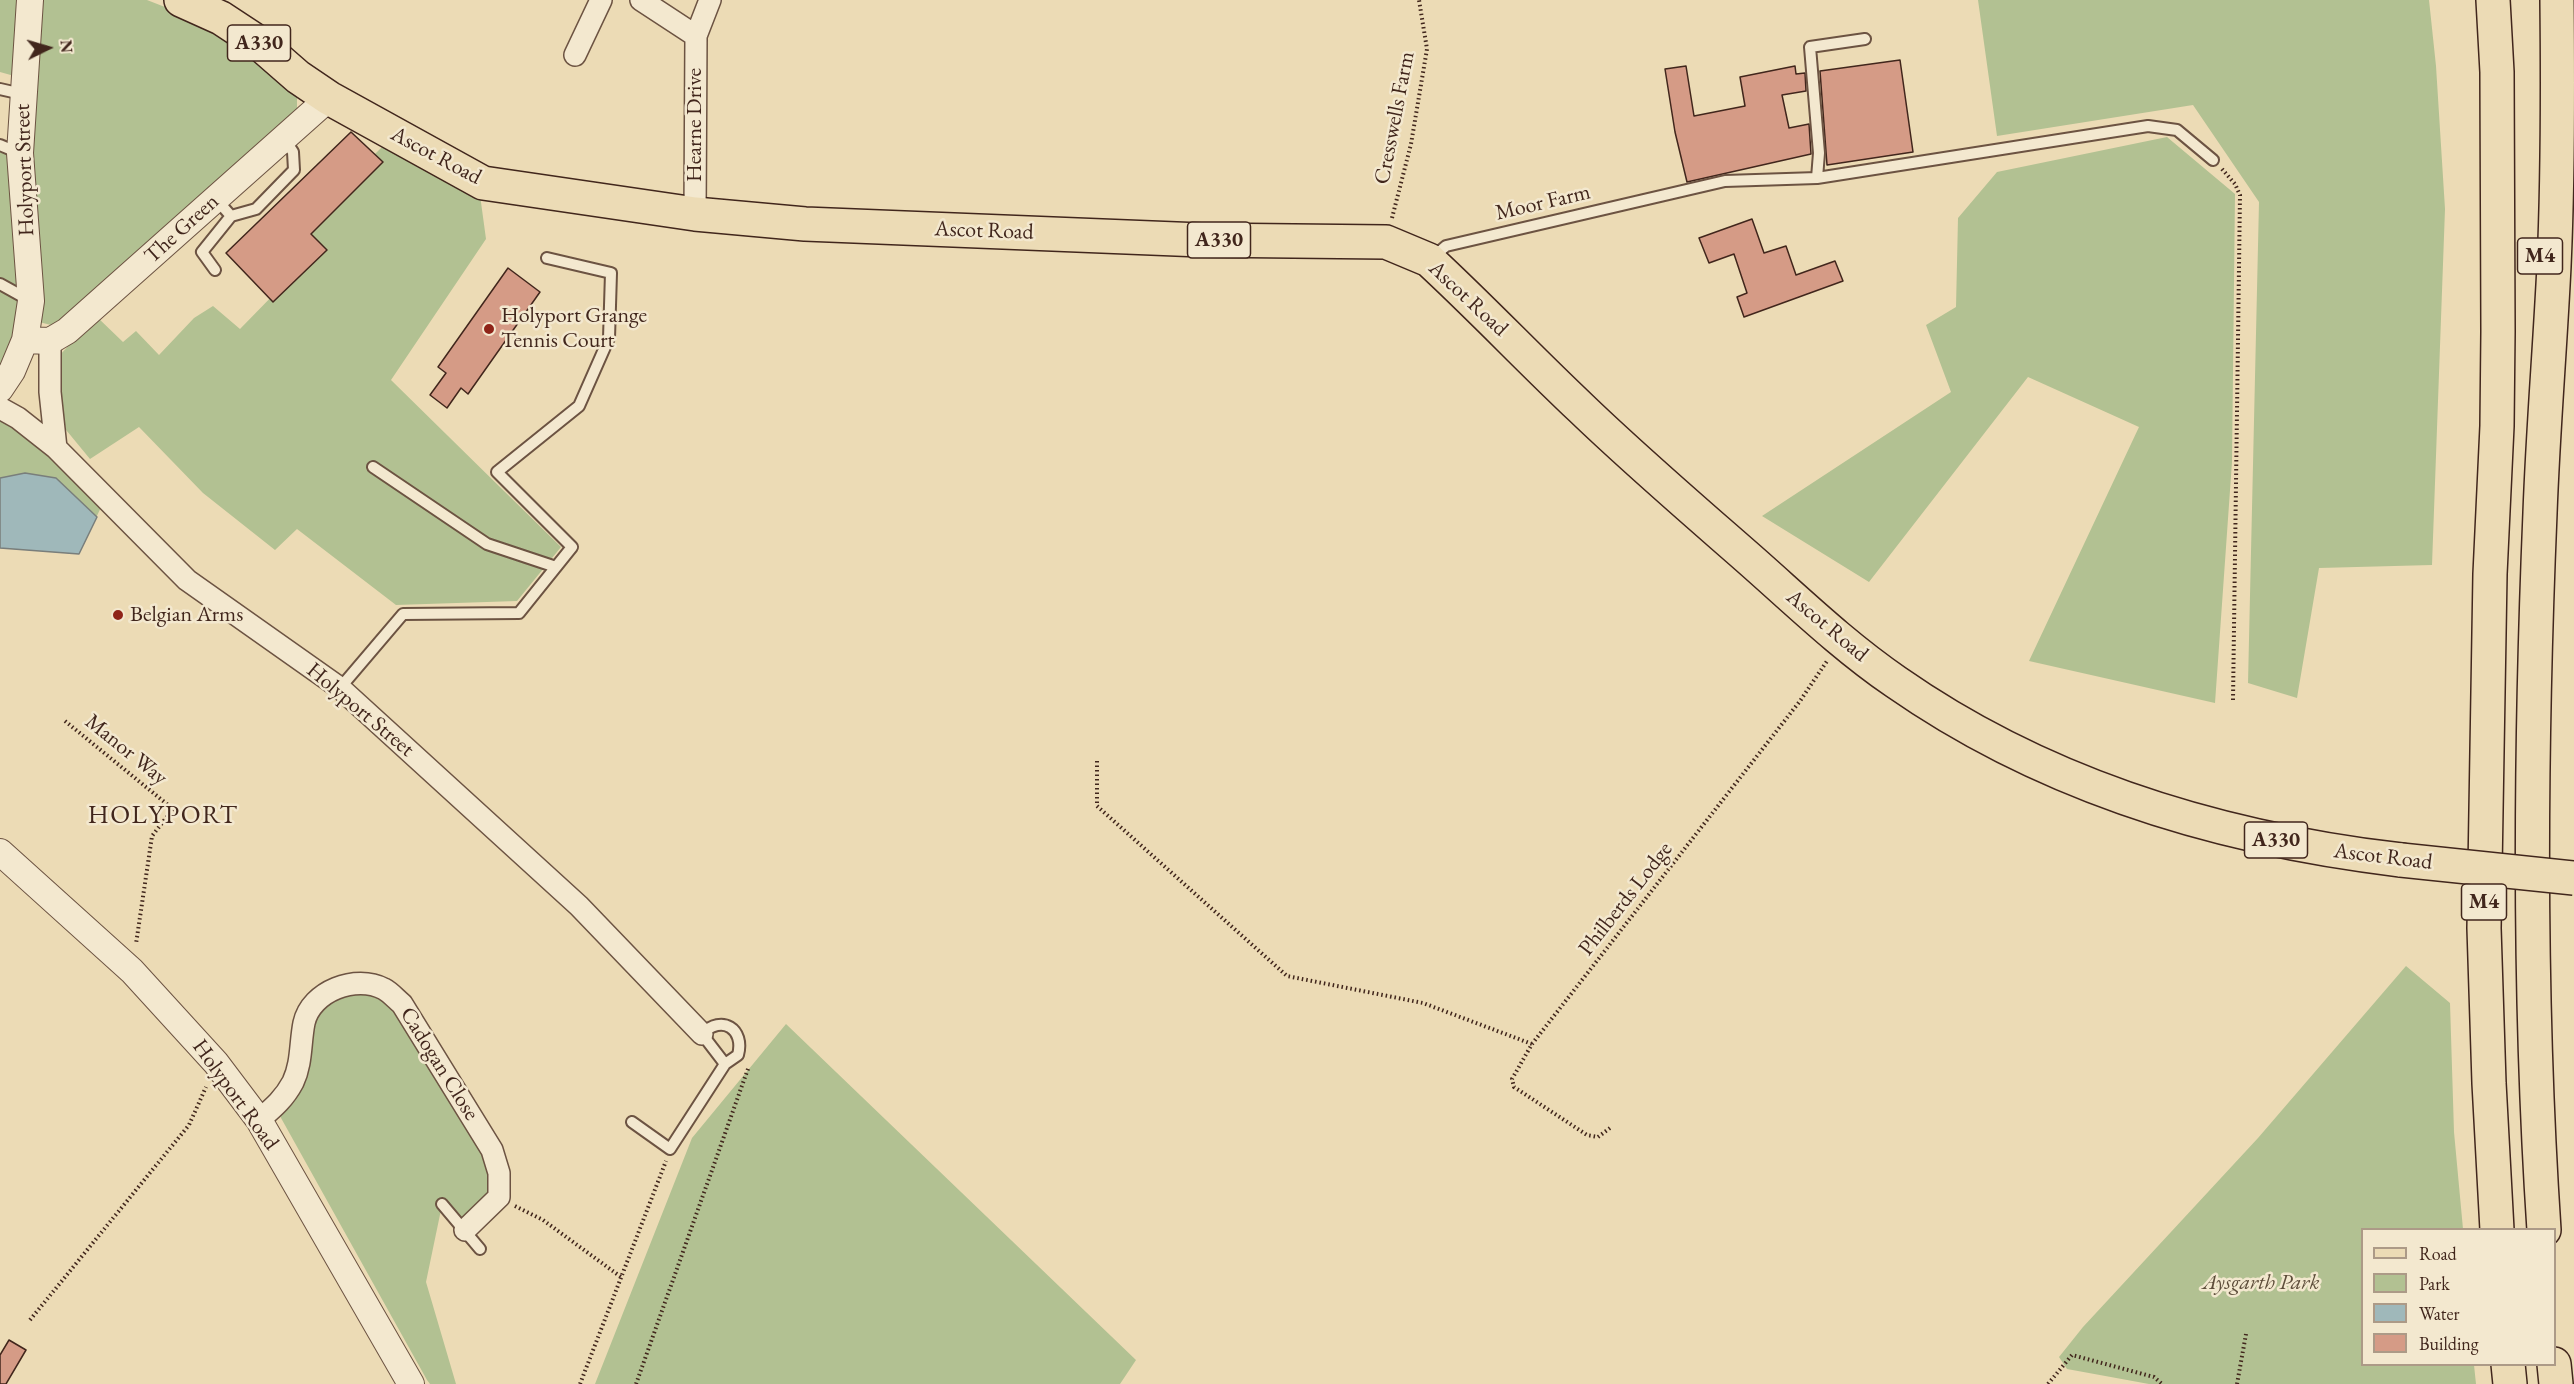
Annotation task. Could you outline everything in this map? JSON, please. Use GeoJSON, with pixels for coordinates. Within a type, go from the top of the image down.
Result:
{"type":"FeatureCollection","features":[{"type":"Feature","properties":{"kind":"main road","name":"Ascot Road"},"geometry":{"type":"LineString","coordinates":[[181,0],[221,18],[259,43],[298,77],[329,98],[483,183],[695,214],[805,224],[1108,236],[1386,242],[1429,260],[1647,471],[1840,640],[1897,683],[1957,720],[2019,753],[2087,783],[2154,809],[2249,834],[2323,849],[2401,860],[2574,878]]}},
{"type":"Feature","properties":{"kind":"main road","name":"M4"},"geometry":{"type":"LineString","coordinates":[[2470,0],[2496,160]]}},
{"type":"Feature","properties":{"kind":"main road","name":"M4"},"geometry":{"type":"LineString","coordinates":[[2493,0],[2497,72],[2497,426],[2489,596],[2484,928],[2489,1094],[2497,1228]]}},
{"type":"Feature","properties":{"kind":"main road","name":"M4"},"geometry":{"type":"LineString","coordinates":[[2535,0],[2540,229],[2538,405],[2540,511]]}},
{"type":"Feature","properties":{"kind":"main road","name":"M4"},"geometry":{"type":"LineString","coordinates":[[2544,1228],[2535,1079],[2531,921],[2533,734],[2540,511],[2555,242],[2558,127],[2557,0]]}},
{"type":"Feature","properties":{"kind":"main road"},"geometry":{"type":"LineString","coordinates":[[2508,1366],[2510,1384]]}},
{"type":"Feature","properties":{"kind":"main road"},"geometry":{"type":"LineString","coordinates":[[2554,1366],[2556,1384]]}},
{"type":"Feature","properties":{"kind":"street","name":"Holyport Street"},"geometry":{"type":"LineString","coordinates":[[0,389],[38,340],[10,149],[11,92],[30,0]]}},
{"type":"Feature","properties":{"kind":"street"},"geometry":{"type":"LineString","coordinates":[[574,55],[601,0]]}},
{"type":"Feature","properties":{"kind":"street","name":"Hearne Drive"},"geometry":{"type":"LineString","coordinates":[[641,0],[696,36]]}},
{"type":"Feature","properties":{"kind":"street","name":"Hearne Drive"},"geometry":{"type":"LineString","coordinates":[[695,214],[696,36],[710,0]]}},
{"type":"Feature","properties":{"kind":"street","name":"The Green"},"geometry":{"type":"LineString","coordinates":[[38,340],[67,331],[223,208],[286,139],[329,98]]}},
{"type":"Feature","properties":{"kind":"street"},"geometry":{"type":"LineString","coordinates":[[38,340],[50,392],[56,448]]}},
{"type":"Feature","properties":{"kind":"street","name":"Holyport Street"},"geometry":{"type":"LineString","coordinates":[[0,408],[18,418],[56,448],[187,580],[340,688],[579,906],[702,1034]]}},
{"type":"Feature","properties":{"kind":"street","name":"Holyport Road"},"geometry":{"type":"LineString","coordinates":[[0,852],[132,971],[216,1063],[259,1120],[411,1384]]}},
{"type":"Feature","properties":{"kind":"street","name":"Cadogan Close"},"geometry":{"type":"LineString","coordinates":[[259,1120],[282,1100],[294,1080],[302,1054],[304,1021],[316,1001],[335,988],[359,982],[384,988],[402,1004],[492,1150],[499,1173],[499,1197]]}},
{"type":"Feature","properties":{"kind":"street"},"geometry":{"type":"LineString","coordinates":[[465,1230],[499,1197]]}},
{"type":"Feature","properties":{"kind":"lane"},"geometry":{"type":"LineString","coordinates":[[1817,178],[1819,153],[1810,47],[1865,39]]}},
{"type":"Feature","properties":{"kind":"lane","name":"Moor Farm"},"geometry":{"type":"LineString","coordinates":[[1429,260],[1446,246],[1725,181],[1817,178],[2148,126],[2177,130],[2213,160]]}},
{"type":"Feature","properties":{"kind":"lane"},"geometry":{"type":"LineString","coordinates":[[215,270],[202,252],[223,208],[256,209],[294,170],[293,152],[286,139]]}},
{"type":"Feature","properties":{"kind":"lane"},"geometry":{"type":"LineString","coordinates":[[340,688],[403,614],[519,613],[572,547],[497,472],[579,406],[609,338],[610,273],[546,258]]}},
{"type":"Feature","properties":{"kind":"lane"},"geometry":{"type":"LineString","coordinates":[[0,284],[32,301]]}},
{"type":"Feature","properties":{"kind":"lane"},"geometry":{"type":"LineString","coordinates":[[373,467],[487,543],[556,567]]}},
{"type":"Feature","properties":{"kind":"lane"},"geometry":{"type":"LineString","coordinates":[[632,1122],[670,1149],[725,1064],[738,1055],[739,1038],[726,1026],[718,1024],[709,1027],[702,1034],[725,1064]]}},
{"type":"Feature","properties":{"kind":"lane"},"geometry":{"type":"LineString","coordinates":[[442,1204],[480,1248]]}},
{"type":"Feature","properties":{"kind":"path","name":"Cresswells Farm"},"geometry":{"type":"LineString","coordinates":[[1386,242],[1411,144],[1427,49],[1419,0]]}},
{"type":"Feature","properties":{"kind":"path"},"geometry":{"type":"LineString","coordinates":[[2213,160],[2235,184],[2240,195],[2232,700]]}},
{"type":"Feature","properties":{"kind":"path","name":"Philberds Lodge"},"geometry":{"type":"LineString","coordinates":[[1610,1128],[1598,1137],[1587,1135],[1514,1087],[1512,1078],[1532,1044],[1800,701],[1840,640]]}},
{"type":"Feature","properties":{"kind":"path","name":"Manor Way"},"geometry":{"type":"LineString","coordinates":[[65,721],[173,809],[152,836],[132,971]]}},
{"type":"Feature","properties":{"kind":"path"},"geometry":{"type":"LineString","coordinates":[[1097,761],[1097,806],[1287,976],[1423,1003],[1532,1044]]}},
{"type":"Feature","properties":{"kind":"path"},"geometry":{"type":"LineString","coordinates":[[636,1384],[749,1066],[738,1055]]}},
{"type":"Feature","properties":{"kind":"path"},"geometry":{"type":"LineString","coordinates":[[30,1320],[189,1125],[216,1063]]}},
{"type":"Feature","properties":{"kind":"path"},"geometry":{"type":"LineString","coordinates":[[580,1384],[670,1149]]}},
{"type":"Feature","properties":{"kind":"path"},"geometry":{"type":"LineString","coordinates":[[499,1197],[543,1220],[621,1276]]}},
{"type":"Feature","properties":{"kind":"path"},"geometry":{"type":"LineString","coordinates":[[2237,1384],[2246,1334]]}},
{"type":"Feature","properties":{"kind":"path"},"geometry":{"type":"LineString","coordinates":[[2048,1384],[2072,1355],[2154,1377],[2162,1384]]}},
{"type":"Feature","properties":{"kind":"green space"},"geometry":{"type":"Polygon","coordinates":[[[0,0],[147,0],[211,25],[297,90],[297,115],[59,327],[19,317],[0,367],[0,150],[29,163],[32,81],[0,72],[0,0]]]}},
{"type":"Feature","properties":{"kind":"green space"},"geometry":{"type":"Polygon","coordinates":[[[1978,0],[2429,0],[2436,66],[2445,209],[2432,565],[2319,568],[2297,698],[2248,683],[2259,202],[2193,105],[1997,136],[1978,0]]]}},
{"type":"Feature","properties":{"kind":"green space"},"geometry":{"type":"Polygon","coordinates":[[[2167,137],[2235,194],[2232,462],[2215,703],[2029,661],[2139,427],[2028,377],[1869,582],[1762,516],[1951,392],[1926,325],[1956,307],[1958,218],[1997,172],[2167,137]]]}},
{"type":"Feature","properties":{"kind":"green space"},"geometry":{"type":"Polygon","coordinates":[[[385,144],[480,195],[486,239],[391,380],[561,547],[517,601],[396,605],[297,529],[275,550],[203,493],[139,427],[90,459],[62,425],[59,356],[96,316],[123,342],[136,331],[159,355],[194,318],[213,306],[240,329],[321,246],[303,226],[385,144]]]}},
{"type":"Feature","properties":{"kind":"green space"},"geometry":{"type":"Polygon","coordinates":[[[0,414],[103,503],[79,554],[0,548],[0,414]]]}},
{"type":"Feature","properties":{"kind":"green space","name":"Aysgarth Park"},"geometry":{"type":"Polygon","coordinates":[[[2406,966],[2450,1003],[2454,1132],[2463,1228],[2361,1228],[2361,1366],[2474,1366],[2476,1384],[2149,1384],[2067,1369],[2059,1357],[2083,1327],[2258,1138],[2406,966]]]}},
{"type":"Feature","properties":{"kind":"green space"},"geometry":{"type":"Polygon","coordinates":[[[384,988],[492,1150],[499,1197],[465,1230],[442,1205],[426,1282],[456,1384],[430,1384],[427,1380],[276,1109],[316,1001],[384,988]]]}},
{"type":"Feature","properties":{"kind":"green space"},"geometry":{"type":"Polygon","coordinates":[[[786,1024],[1136,1360],[1120,1384],[595,1384],[692,1138],[786,1024]]]}},
{"type":"Feature","properties":{"kind":"water"},"geometry":{"type":"Polygon","coordinates":[[[25,473],[56,478],[97,517],[79,554],[0,548],[0,478],[25,473]]]}},
{"type":"Feature","properties":{"kind":"building"},"geometry":{"type":"Polygon","coordinates":[[[1900,60],[1913,152],[1827,165],[1820,71],[1900,60]]]}},
{"type":"Feature","properties":{"kind":"building"},"geometry":{"type":"Polygon","coordinates":[[[1686,66],[1694,116],[1745,106],[1740,77],[1795,66],[1796,74],[1805,73],[1806,91],[1782,95],[1789,128],[1809,124],[1811,154],[1687,182],[1675,132],[1665,69],[1686,66]]]}},
{"type":"Feature","properties":{"kind":"building"},"geometry":{"type":"Polygon","coordinates":[[[351,132],[383,162],[311,234],[327,250],[273,302],[226,253],[351,132]]]}},
{"type":"Feature","properties":{"kind":"building"},"geometry":{"type":"Polygon","coordinates":[[[1752,219],[1764,253],[1786,246],[1796,275],[1835,261],[1843,281],[1744,317],[1737,297],[1747,293],[1734,254],[1709,263],[1699,238],[1752,219]]]}},
{"type":"Feature","properties":{"kind":"building","name":"Holyport Grange Tennis Court"},"geometry":{"type":"Polygon","coordinates":[[[508,268],[540,292],[468,394],[461,388],[447,408],[430,395],[446,373],[438,367],[508,268]]]}},
{"type":"Feature","properties":{"kind":"building"},"geometry":{"type":"Polygon","coordinates":[[[9,1340],[26,1350],[6,1384],[0,1384],[0,1355],[9,1340]]]}},
{"type":"Feature","properties":{"kind":"place","name":"Holyport Grange Tennis Court"},"geometry":{"type":"Point","coordinates":[489,329]}},
{"type":"Feature","properties":{"kind":"place","name":"Belgian Arms"},"geometry":{"type":"Point","coordinates":[118,615]}},
{"type":"Feature","properties":{"kind":"district","name":"HOLYPORT"},"geometry":{"type":"Point","coordinates":[163,816]}}]}
